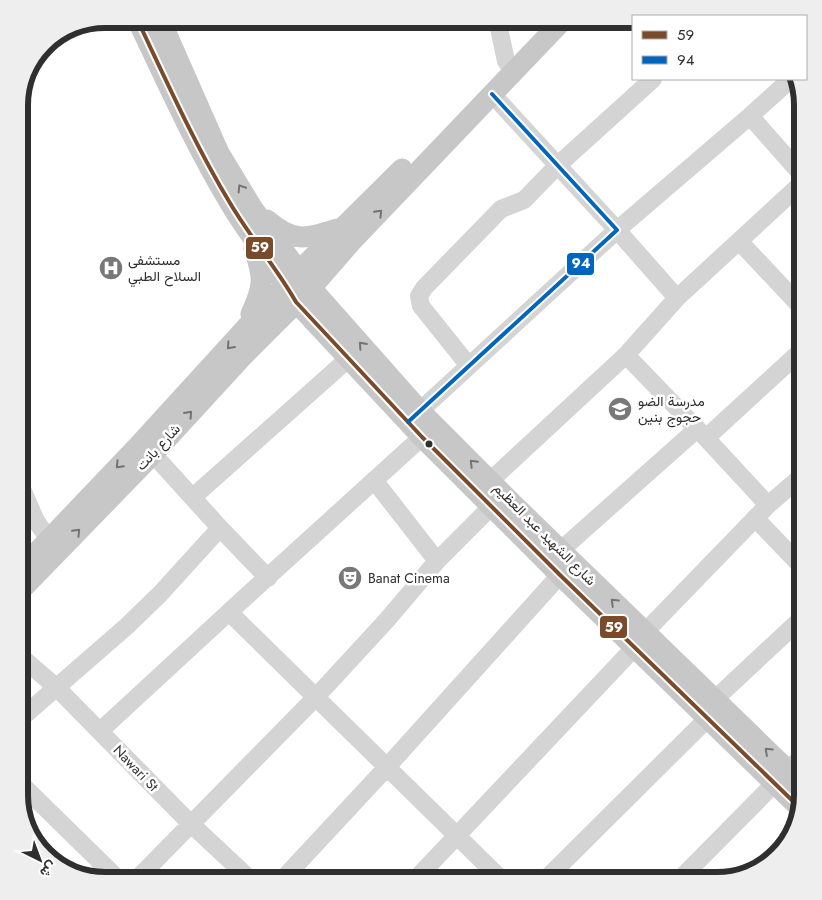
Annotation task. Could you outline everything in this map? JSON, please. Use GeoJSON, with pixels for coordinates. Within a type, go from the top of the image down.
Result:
{"type":"FeatureCollection","features":[{"type":"Feature","properties":{"kind":"main road"},"geometry":{"type":"LineString","coordinates":[[141,28],[211,168],[251,238],[262,271],[262,285],[245,328]]}},
{"type":"Feature","properties":{"kind":"main road"},"geometry":{"type":"LineString","coordinates":[[164,28],[219,153],[254,208],[298,286]]}},
{"type":"Feature","properties":{"kind":"main road"},"geometry":{"type":"LineString","coordinates":[[343,325],[329,290],[328,282],[346,235],[492,94],[510,66],[540,28]]}},
{"type":"Feature","properties":{"kind":"main road"},"geometry":{"type":"LineString","coordinates":[[298,286],[431,142],[510,66],[554,28]]}},
{"type":"Feature","properties":{"kind":"main road"},"geometry":{"type":"LineString","coordinates":[[254,208],[277,228],[296,237],[309,238],[346,235]]}},
{"type":"Feature","properties":{"kind":"main road"},"geometry":{"type":"LineString","coordinates":[[251,238],[298,286]]}},
{"type":"Feature","properties":{"kind":"main road","name":"شارع الشهيد عبد العظيم"},"geometry":{"type":"LineString","coordinates":[[298,286],[343,325],[417,423],[492,506],[560,575],[640,639]]}},
{"type":"Feature","properties":{"kind":"main road","name":"شارع الشهيد عبد العظيم"},"geometry":{"type":"LineString","coordinates":[[298,286],[348,359],[417,423],[490,481],[561,550],[640,639],[781,777],[794,798]]}},
{"type":"Feature","properties":{"kind":"main road","name":"شارع بانت"},"geometry":{"type":"LineString","coordinates":[[28,580],[53,545],[138,445],[245,328],[298,286]]}},
{"type":"Feature","properties":{"kind":"main road","name":"شارع بانت"},"geometry":{"type":"LineString","coordinates":[[28,563],[53,545],[153,454],[243,356],[271,329],[298,286]]}},
{"type":"Feature","properties":{"kind":"main road","name":"شارع الشهيد عبد العظيم"},"geometry":{"type":"LineString","coordinates":[[781,777],[794,782]]}},
{"type":"Feature","properties":{"kind":"street"},"geometry":{"type":"LineString","coordinates":[[499,28],[510,66]]}},
{"type":"Feature","properties":{"kind":"street"},"geometry":{"type":"LineString","coordinates":[[469,366],[421,306],[419,296],[424,288],[501,209],[524,200],[558,165],[652,80]]}},
{"type":"Feature","properties":{"kind":"street"},"geometry":{"type":"LineString","coordinates":[[100,731],[374,480],[417,423],[469,366],[617,230],[790,80]]}},
{"type":"Feature","properties":{"kind":"street"},"geometry":{"type":"LineString","coordinates":[[492,94],[677,298]]}},
{"type":"Feature","properties":{"kind":"street"},"geometry":{"type":"LineString","coordinates":[[750,116],[794,166]]}},
{"type":"Feature","properties":{"kind":"street"},"geometry":{"type":"LineString","coordinates":[[490,481],[626,355],[677,298],[794,190]]}},
{"type":"Feature","properties":{"kind":"street"},"geometry":{"type":"LineString","coordinates":[[739,241],[794,299]]}},
{"type":"Feature","properties":{"kind":"street"},"geometry":{"type":"LineString","coordinates":[[626,355],[702,433],[768,505]]}},
{"type":"Feature","properties":{"kind":"street"},"geometry":{"type":"LineString","coordinates":[[561,550],[794,356]]}},
{"type":"Feature","properties":{"kind":"street"},"geometry":{"type":"LineString","coordinates":[[192,498],[348,359]]}},
{"type":"Feature","properties":{"kind":"street"},"geometry":{"type":"LineString","coordinates":[[153,454],[268,578]]}},
{"type":"Feature","properties":{"kind":"street"},"geometry":{"type":"LineString","coordinates":[[374,480],[437,561]]}},
{"type":"Feature","properties":{"kind":"street"},"geometry":{"type":"LineString","coordinates":[[423,872],[755,518],[794,483]]}},
{"type":"Feature","properties":{"kind":"street"},"geometry":{"type":"LineString","coordinates":[[28,503],[36,521],[53,545]]}},
{"type":"Feature","properties":{"kind":"street"},"geometry":{"type":"LineString","coordinates":[[144,872],[315,698],[386,621],[437,561],[492,506]]}},
{"type":"Feature","properties":{"kind":"street"},"geometry":{"type":"LineString","coordinates":[[755,518],[794,559]]}},
{"type":"Feature","properties":{"kind":"street"},"geometry":{"type":"LineString","coordinates":[[28,712],[127,626],[160,594],[220,528]]}},
{"type":"Feature","properties":{"kind":"street"},"geometry":{"type":"LineString","coordinates":[[289,872],[560,575]]}},
{"type":"Feature","properties":{"kind":"street"},"geometry":{"type":"LineString","coordinates":[[229,612],[494,872]]}},
{"type":"Feature","properties":{"kind":"street"},"geometry":{"type":"LineString","coordinates":[[553,872],[794,626]]}},
{"type":"Feature","properties":{"kind":"street","name":"Nawari St"},"geometry":{"type":"LineString","coordinates":[[28,663],[56,687],[191,824],[242,872]]}},
{"type":"Feature","properties":{"kind":"street"},"geometry":{"type":"LineString","coordinates":[[687,872],[794,764]]}},
{"type":"Feature","properties":{"kind":"street"},"geometry":{"type":"LineString","coordinates":[[28,791],[111,872]]}},
{"type":"Feature","properties":{"kind":"transit line","name":"59"},"geometry":{"type":"LineString","coordinates":[[141,28],[181,112],[217,181],[238,216],[296,302],[422,437],[560,575],[794,802]]}},
{"type":"Feature","properties":{"kind":"transit line","name":"94"},"geometry":{"type":"LineString","coordinates":[[408,422],[617,230],[492,94]]}},
{"type":"Feature","properties":{"kind":"place","name":"مستشفى السلاح الطبي"},"geometry":{"type":"Point","coordinates":[111,268]}},
{"type":"Feature","properties":{"kind":"place","name":"مدرسة الضو حجوج بنين"},"geometry":{"type":"Point","coordinates":[620,409]}},
{"type":"Feature","properties":{"kind":"place","name":"Banat Cinema"},"geometry":{"type":"Point","coordinates":[350,578]}}]}
